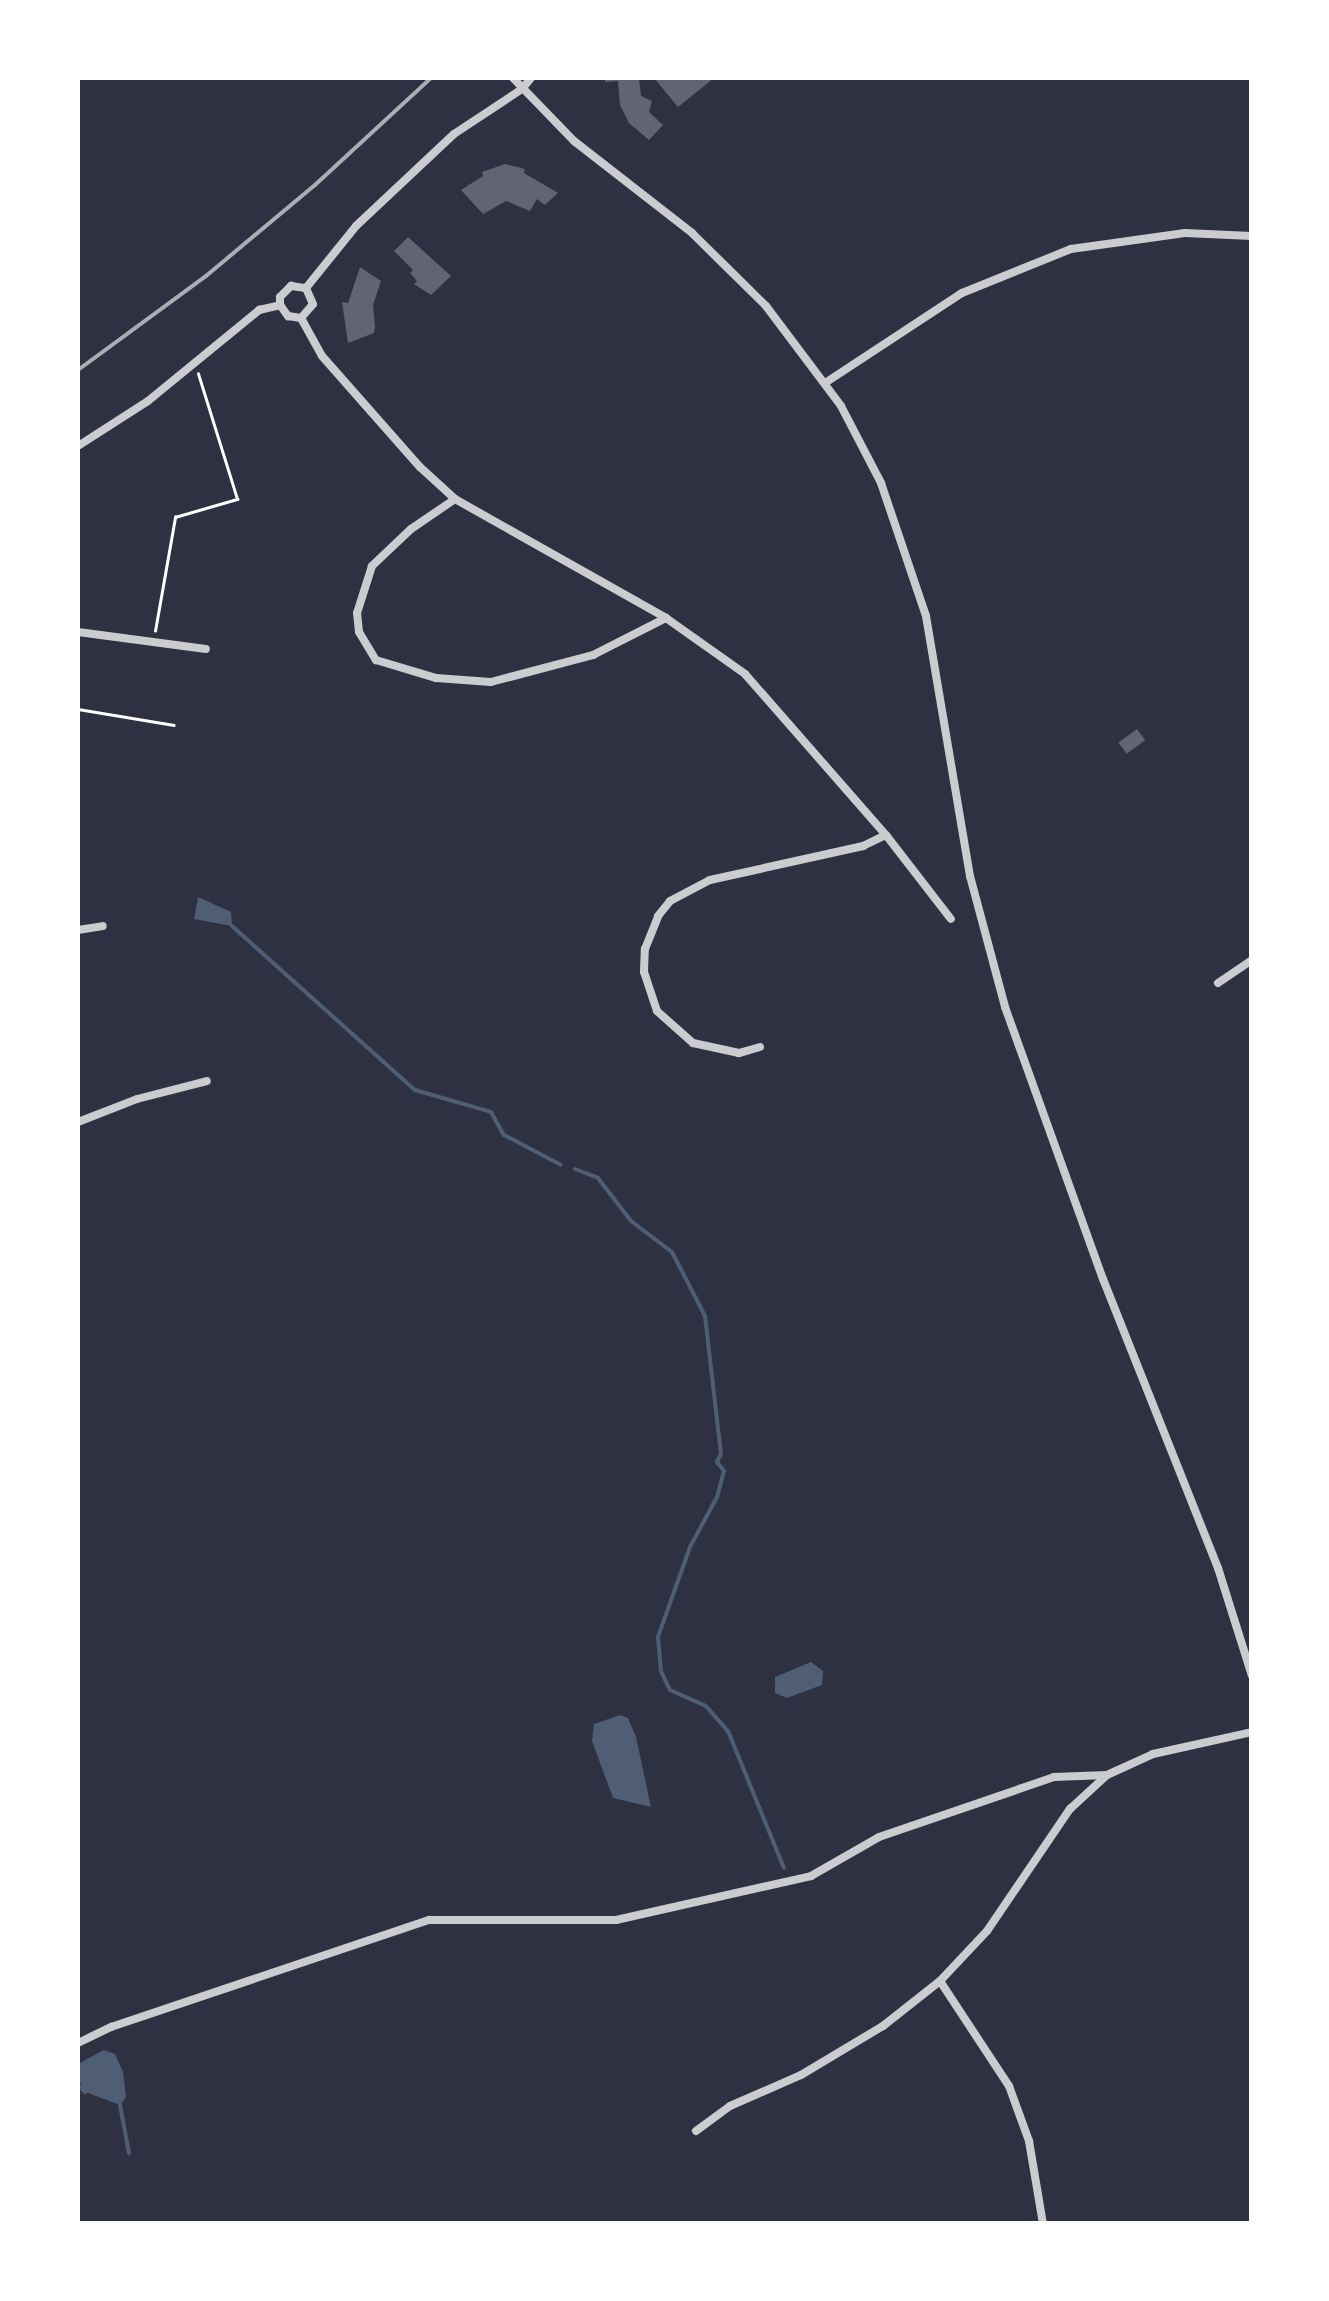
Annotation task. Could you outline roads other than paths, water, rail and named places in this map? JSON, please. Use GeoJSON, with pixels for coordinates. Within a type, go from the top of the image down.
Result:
{"type":"FeatureCollection","features":[{"type":"Feature","properties":{"kind":"street"},"geometry":{"type":"LineString","coordinates":[[513,78],[588,154],[672,217],[736,274],[786,329],[825,383],[874,469],[914,568],[934,651],[970,876],[1000,990],[1104,1279],[1218,1568],[1252,1676]]}},
{"type":"Feature","properties":{"kind":"street"},"geometry":{"type":"LineString","coordinates":[[306,288],[356,226],[454,134],[522,89],[530,78]]}},
{"type":"Feature","properties":{"kind":"street"},"geometry":{"type":"LineString","coordinates":[[825,383],[962,293],[1070,248],[1185,233],[1252,236]]}},
{"type":"Feature","properties":{"kind":"street"},"geometry":{"type":"LineString","coordinates":[[301,318],[288,316],[280,305],[280,297],[291,286],[306,288]]}},
{"type":"Feature","properties":{"kind":"street"},"geometry":{"type":"LineString","coordinates":[[301,318],[313,304],[306,288]]}},
{"type":"Feature","properties":{"kind":"street"},"geometry":{"type":"LineString","coordinates":[[78,446],[148,401],[259,310],[280,305]]}},
{"type":"Feature","properties":{"kind":"street"},"geometry":{"type":"LineString","coordinates":[[301,318],[322,356],[420,467],[455,499],[666,618],[745,674],[886,836],[951,918]]}},
{"type":"Feature","properties":{"kind":"street"},"geometry":{"type":"LineString","coordinates":[[455,499],[411,529],[372,566],[357,612],[358,632],[376,660],[436,678],[492,682],[593,655],[666,618]]}},
{"type":"Feature","properties":{"kind":"street"},"geometry":{"type":"LineString","coordinates":[[78,632],[206,650]]}},
{"type":"Feature","properties":{"kind":"street"},"geometry":{"type":"LineString","coordinates":[[760,1047],[739,1053],[693,1043],[656,1011],[644,972],[645,949],[658,916],[670,902],[710,880],[863,846],[886,836]]}},
{"type":"Feature","properties":{"kind":"street"},"geometry":{"type":"LineString","coordinates":[[78,930],[103,926]]}},
{"type":"Feature","properties":{"kind":"street"},"geometry":{"type":"LineString","coordinates":[[1218,984],[1252,960]]}},
{"type":"Feature","properties":{"kind":"street"},"geometry":{"type":"LineString","coordinates":[[78,1122],[137,1099],[207,1080]]}},
{"type":"Feature","properties":{"kind":"street"},"geometry":{"type":"LineString","coordinates":[[696,2131],[730,2106],[800,2075],[883,2026],[940,1980],[987,1931],[1070,1809],[1107,1776],[1153,1754],[1252,1732]]}},
{"type":"Feature","properties":{"kind":"street"},"geometry":{"type":"LineString","coordinates":[[78,2043],[184,2002],[430,1920],[602,1922],[811,1876],[879,1837],[1054,1776],[1107,1776]]}},
{"type":"Feature","properties":{"kind":"street"},"geometry":{"type":"LineString","coordinates":[[940,1980],[1009,2086],[1029,2141],[1042,2224]]}},
{"type":"Feature","properties":{"kind":"water"},"geometry":{"type":"Polygon","coordinates":[[[198,897],[231,912],[232,926],[194,919],[198,897]]]}},
{"type":"Feature","properties":{"kind":"water"},"geometry":{"type":"Polygon","coordinates":[[[811,1662],[823,1671],[822,1685],[787,1698],[775,1693],[775,1677],[811,1662]]]}},
{"type":"Feature","properties":{"kind":"water"},"geometry":{"type":"Polygon","coordinates":[[[620,1715],[628,1718],[636,1737],[651,1807],[613,1798],[592,1741],[594,1724],[620,1715]]]}},
{"type":"Feature","properties":{"kind":"water"},"geometry":{"type":"Polygon","coordinates":[[[104,2050],[115,2054],[123,2072],[126,2097],[120,2105],[85,2092],[78,2078],[78,2064],[104,2050]]]}},
{"type":"Feature","properties":{"kind":"waterway"},"geometry":{"type":"LineString","coordinates":[[232,926],[415,1090],[491,1112],[504,1135],[561,1165]]}},
{"type":"Feature","properties":{"kind":"waterway"},"geometry":{"type":"LineString","coordinates":[[575,1169],[598,1178],[631,1221],[672,1252],[705,1316],[721,1454],[717,1462],[724,1471],[717,1497],[690,1547],[658,1637],[661,1671],[670,1690],[706,1706],[728,1731],[784,1868]]}},
{"type":"Feature","properties":{"kind":"waterway"},"geometry":{"type":"LineString","coordinates":[[78,2085],[85,2092]]}},
{"type":"Feature","properties":{"kind":"waterway"},"geometry":{"type":"LineString","coordinates":[[120,2105],[129,2153]]}},
{"type":"Feature","properties":{"kind":"railway"},"geometry":{"type":"LineString","coordinates":[[78,370],[206,276],[315,185],[431,78]]}}]}
